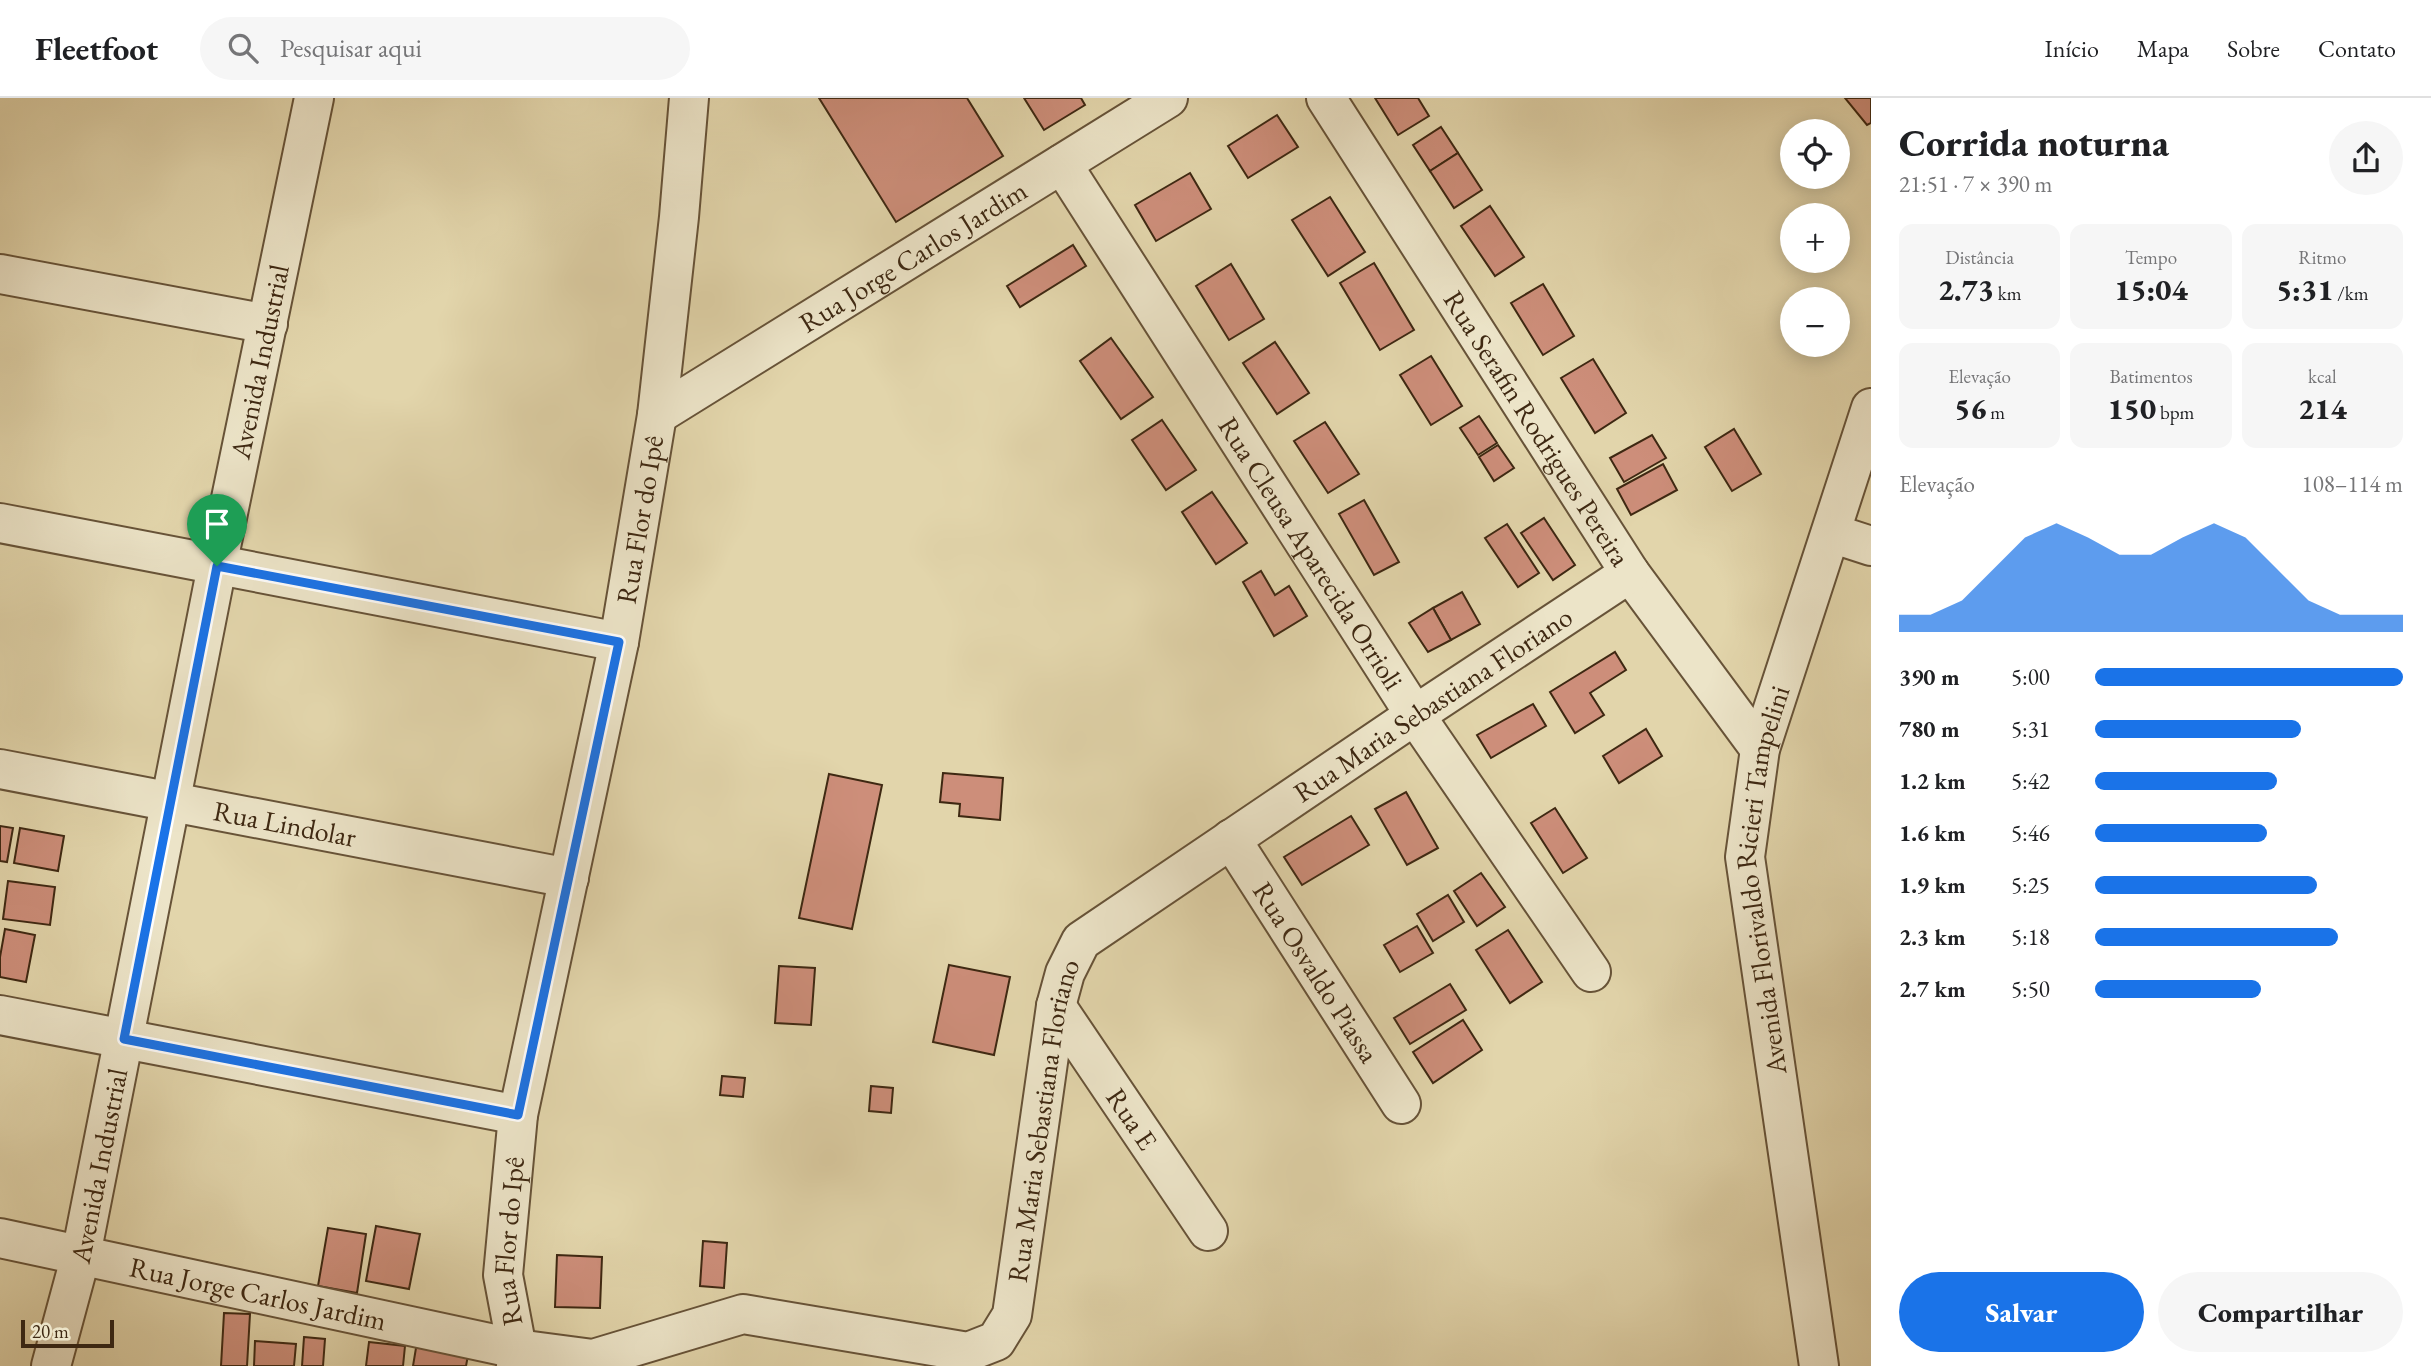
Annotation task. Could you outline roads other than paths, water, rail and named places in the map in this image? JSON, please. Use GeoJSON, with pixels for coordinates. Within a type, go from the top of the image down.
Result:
{"type":"FeatureCollection","features":[{"type":"Feature","properties":{"kind":"street","name":"Avenida Industrial"},"geometry":{"type":"LineString","coordinates":[[51,1366],[81,1255],[217,566],[314,98]]}},
{"type":"Feature","properties":{"kind":"street","name":"Rua Flor do Ipê"},"geometry":{"type":"LineString","coordinates":[[516,1358],[503,1275],[518,1115],[619,642],[657,415],[680,217],[689,98]]}},
{"type":"Feature","properties":{"kind":"street","name":"Rua Jorge Carlos Jardim"},"geometry":{"type":"LineString","coordinates":[[657,415],[1168,98]]}},
{"type":"Feature","properties":{"kind":"street","name":"Rua Serafin Rodrigues Pereira"},"geometry":{"type":"LineString","coordinates":[[1326,98],[1630,573],[1760,749]]}},
{"type":"Feature","properties":{"kind":"street","name":"Rua Cleusa Aparecida Orrioli"},"geometry":{"type":"LineString","coordinates":[[1062,164],[1415,715],[1591,972]]}},
{"type":"Feature","properties":{"kind":"street"},"geometry":{"type":"LineString","coordinates":[[0,274],[268,324]]}},
{"type":"Feature","properties":{"kind":"street","name":"Avenida Florivaldo Ricieri Tampelini"},"geometry":{"type":"LineString","coordinates":[[1819,1366],[1745,857],[1760,749],[1871,408]]}},
{"type":"Feature","properties":{"kind":"street"},"geometry":{"type":"LineString","coordinates":[[0,523],[619,642]]}},
{"type":"Feature","properties":{"kind":"street"},"geometry":{"type":"LineString","coordinates":[[1831,533],[1871,546]]}},
{"type":"Feature","properties":{"kind":"street","name":"Rua Maria Sebastiana Floriano"},"geometry":{"type":"LineString","coordinates":[[516,1358],[593,1359],[743,1314],[968,1352],[996,1341],[1012,1315],[1056,1006],[1065,973],[1081,941],[1630,573]]}},
{"type":"Feature","properties":{"kind":"street","name":"Rua Lindolar"},"geometry":{"type":"LineString","coordinates":[[0,769],[569,878]]}},
{"type":"Feature","properties":{"kind":"street","name":"Rua Osvaldo Piassa"},"geometry":{"type":"LineString","coordinates":[[1231,839],[1401,1104]]}},
{"type":"Feature","properties":{"kind":"street","name":"Rua E"},"geometry":{"type":"LineString","coordinates":[[1056,1006],[1208,1231]]}},
{"type":"Feature","properties":{"kind":"street"},"geometry":{"type":"LineString","coordinates":[[0,1015],[518,1115]]}},
{"type":"Feature","properties":{"kind":"street","name":"Rua Jorge Carlos Jardim"},"geometry":{"type":"LineString","coordinates":[[0,1238],[516,1358]]}}]}
